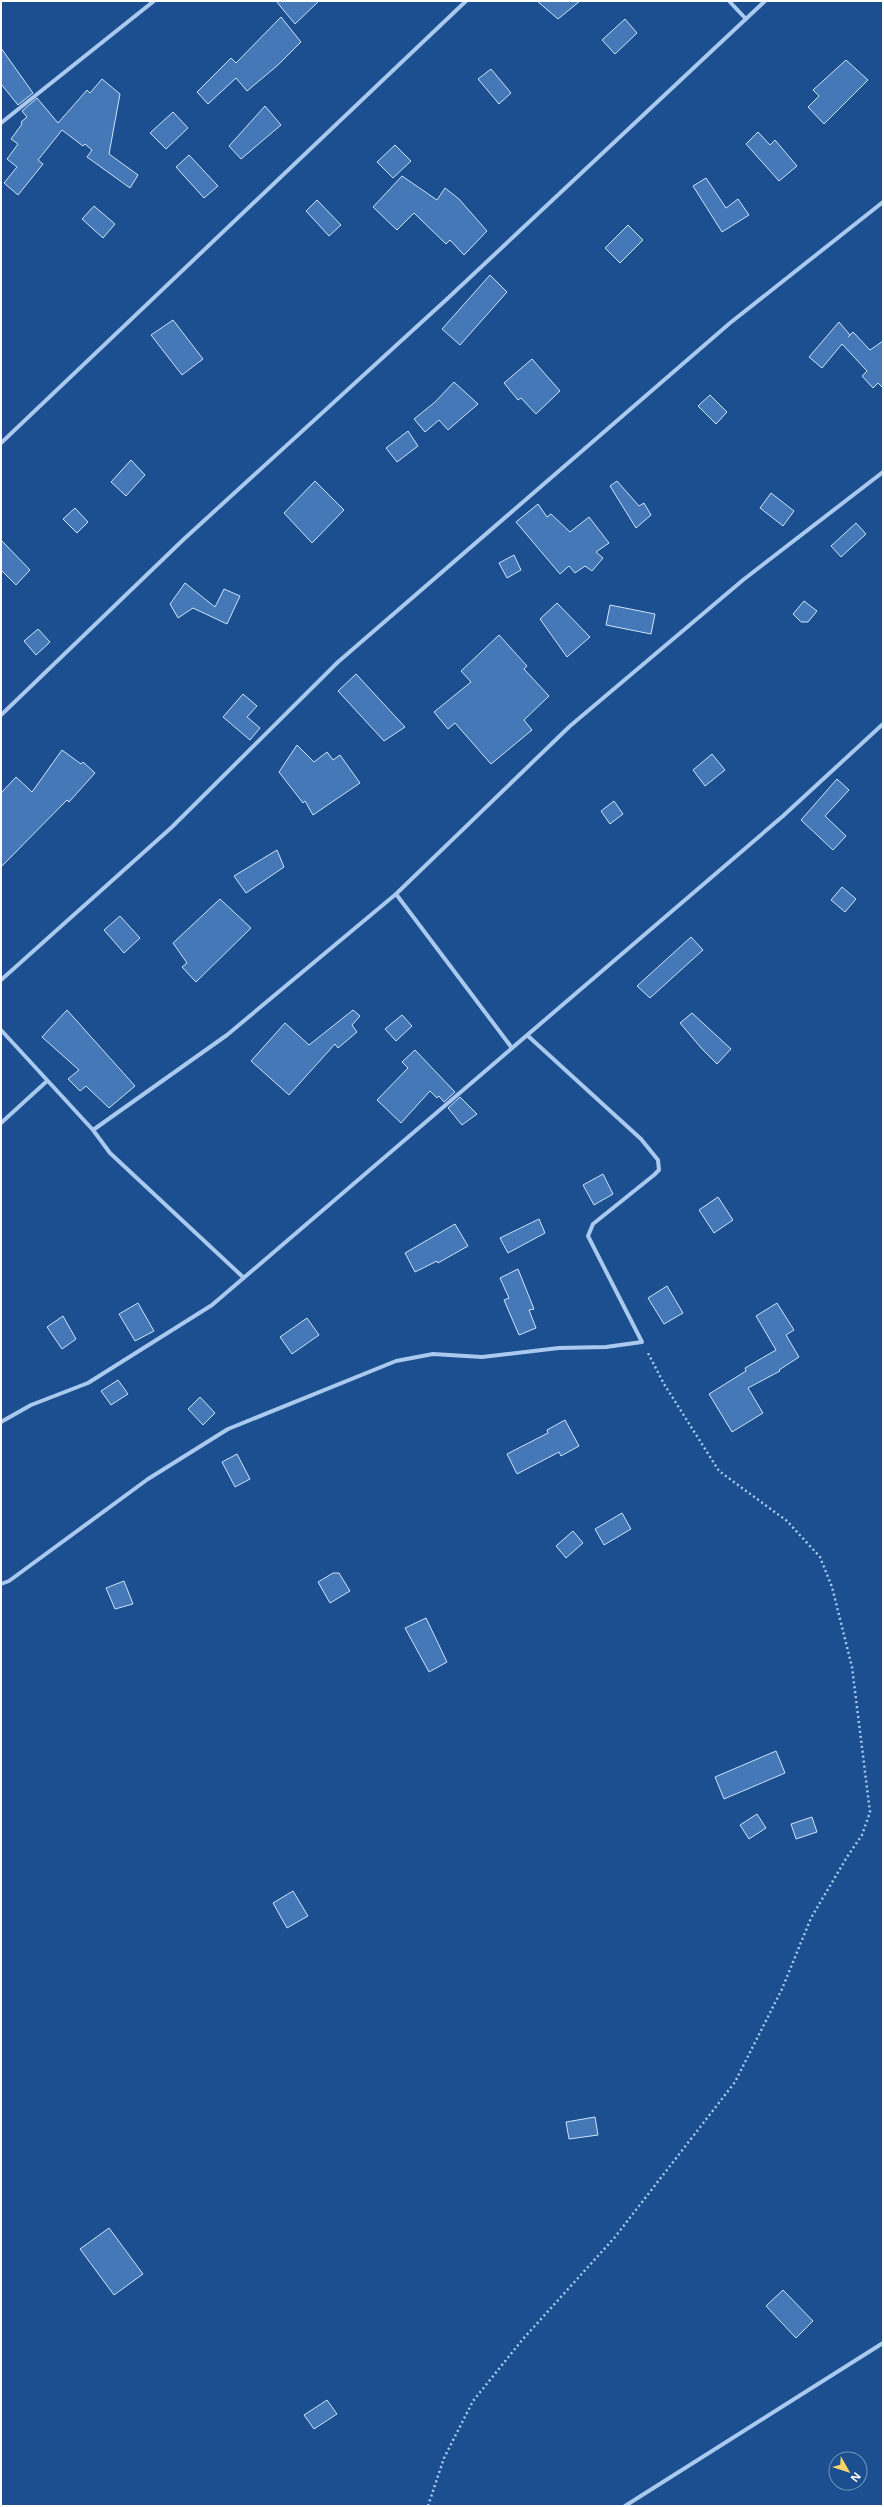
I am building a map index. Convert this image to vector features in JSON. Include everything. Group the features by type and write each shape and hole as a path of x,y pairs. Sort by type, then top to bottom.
{"street":[{"path":"1,123 154,1"},
{"path":"1,443 466,1"},
{"path":"729,1 746,19"},
{"path":"1,715 184,539 447,299 765,1"},
{"path":"1,980 172,827 338,662 730,323 883,202"},
{"path":"93,1130 228,1035 396,894 570,726 743,580 883,472"},
{"path":"1,1422 31,1405 88,1383 212,1305 783,816 883,724"},
{"path":"396,894 512,1048"},
{"path":"1,1030 93,1130 110,1153 244,1278"},
{"path":"1,1584 9,1581 148,1479 228,1429 396,1360 433,1354 482,1358 559,1348 606,1348 642,1342 588,1236 592,1224 654,1176 659,1170 658,1160 641,1139 527,1035"},
{"path":"1,1123 47,1081"},
{"path":"625,2506 883,2343"}],"path":[{"path":"428,2506 444,2458 473,2401 523,2339 615,2237 736,2082 782,1989 811,1918 847,1857 862,1835 870,1812 852,1667 832,1587 820,1557 786,1521 719,1471 664,1384 642,1342"}],"building":[{"path":"276,1 319,1 295,24"},
{"path":"537,1 580,1 558,19"},
{"path":"281,17 301,42 278,65 247,91 236,78 208,104 197,92 231,58 236,63"},
{"path":"625,19 637,33 615,54 602,40"},
{"path":"1,48 33,93 18,105 1,84"},
{"path":"846,60 868,80 824,124 808,107 819,96 813,90"},
{"path":"491,69 511,93 499,104 478,79"},
{"path":"102,79 120,94 109,154 138,175 130,188 87,157 92,150 85,144 83,146 62,130 38,160 43,164 18,195 4,183 17,167 7,159 18,144 11,139 22,124 21,122 27,117 22,111 37,98 58,123 87,90 90,93"},
{"path":"265,106 281,125 241,159 229,146"},
{"path":"173,112 188,128 166,149 150,133"},
{"path":"758,132 770,145 775,140 797,166 779,181 746,144"},
{"path":"395,145 411,161 393,178 377,162"},
{"path":"189,155 218,186 204,198 176,167"},
{"path":"402,176 437,200 445,188 459,199 487,231 464,255 450,240 446,244 414,213 397,230 373,207"},
{"path":"706,178 726,208 738,199 749,215 722,232 693,186"},
{"path":"317,200 341,225 329,236 306,211"},
{"path":"94,206 115,224 103,238 82,219"},
{"path":"628,225 643,240 620,263 605,248"},
{"path":"490,275 507,292 460,345 442,329"},
{"path":"173,320 203,359 182,375 151,335"},
{"path":"839,322 850,335 853,332 870,350 883,341 883,388 878,383 873,388 862,376 867,371 842,344 822,368 809,357"},
{"path":"532,359 560,391 536,414 521,398 518,400 504,383"},
{"path":"454,382 478,404 448,430 439,420 425,432 414,419 435,402"},
{"path":"710,395 727,412 716,424 698,406"},
{"path":"408,431 418,446 397,462 386,448"},
{"path":"131,460 145,475 126,496 111,482"},
{"path":"315,481 344,510 312,543 284,513"},
{"path":"617,481 639,506 644,503 651,515 636,528 610,486"},
{"path":"771,493 794,511 783,526 760,508"},
{"path":"538,504 547,517 551,514 570,532 589,517 609,543 596,552 603,558 592,571 585,566 575,573 569,566 560,574 516,522"},
{"path":"75,508 88,522 77,533 63,519"},
{"path":"856,523 866,534 841,557 831,546"},
{"path":"1,540 30,570 16,585 1,570"},
{"path":"514,555 521,570 507,578 499,563"},
{"path":"185,583 215,607 224,589 240,596 227,624 193,608 178,618 170,604"},
{"path":"804,601 817,611 808,622 801,622 793,614"},
{"path":"557,603 590,637 567,657 540,619"},
{"path":"610,605 655,614 651,634 606,625"},
{"path":"38,629 50,642 36,655 24,641"},
{"path":"499,635 527,666 524,669 549,696 524,720 532,730 491,764 455,723 448,729 434,712 471,682 461,671"},
{"path":"356,674 405,727 384,741 338,691"},
{"path":"243,694 257,706 247,717 260,728 250,740 223,717"},
{"path":"297,745 314,762 327,752 333,760 340,755 360,783 313,815 305,801 303,803 279,772"},
{"path":"62,750 81,764 83,762 95,773 69,802 67,800 1,867 1,793 16,777 32,792"},
{"path":"712,754 725,770 705,786 693,770"},
{"path":"837,779 849,790 825,816 846,836 833,850 801,820"},
{"path":"614,801 623,814 610,824 601,811"},
{"path":"277,850 284,867 246,893 234,876"},
{"path":"842,887 856,899 845,912 831,900"},
{"path":"220,899 251,928 196,982 182,967 187,963 173,943"},
{"path":"120,916 140,938 124,953 104,930"},
{"path":"691,937 703,950 650,998 637,986"},
{"path":"67,1010 135,1086 109,1108 86,1086 80,1091 68,1079 79,1070 42,1037"},
{"path":"353,1010 360,1016 352,1025 357,1032 338,1048 335,1044 289,1095 251,1061 285,1023 309,1045"},
{"path":"692,1013 731,1049 717,1064 680,1023"},
{"path":"402,1015 412,1026 396,1041 385,1029"},
{"path":"415,1050 455,1092 444,1102 439,1096 437,1098 430,1091 401,1123 377,1100 408,1068 402,1062"},
{"path":"460,1097 477,1114 462,1125 448,1108"},
{"path":"603,1174 613,1194 594,1205 583,1185"},
{"path":"718,1197 733,1220 714,1233 699,1210"},
{"path":"539,1219 545,1233 508,1253 500,1238"},
{"path":"455,1224 468,1246 438,1263 437,1261 415,1272 405,1253"},
{"path":"518,1269 534,1309 529,1310 536,1328 519,1335 504,1300 509,1298 500,1278"},
{"path":"667,1286 683,1313 664,1324 648,1298"},
{"path":"138,1303 154,1331 135,1341 119,1314"},
{"path":"777,1303 794,1330 786,1335 799,1357 779,1370 780,1371 748,1388 763,1413 732,1432 709,1394 746,1371 745,1368 776,1350 756,1316"},
{"path":"63,1316 76,1339 62,1349 47,1327"},
{"path":"307,1318 319,1335 292,1354 280,1337"},
{"path":"118,1380 128,1394 111,1405 101,1391"},
{"path":"200,1397 215,1413 203,1425 188,1409"},
{"path":"565,1420 579,1446 561,1456 559,1452 517,1474 507,1454 548,1433 547,1430"},
{"path":"237,1454 250,1479 235,1487 222,1462"},
{"path":"622,1513 631,1529 604,1545 595,1529"},
{"path":"573,1531 583,1543 566,1558 556,1546"},
{"path":"333,1573 339,1573 350,1591 330,1603 318,1582"},
{"path":"124,1581 133,1604 115,1609 106,1588"},
{"path":"426,1618 447,1662 429,1672 405,1628"},
{"path":"776,1751 785,1773 724,1799 715,1777"},
{"path":"757,1814 766,1828 749,1839 740,1825"},
{"path":"812,1817 817,1832 796,1839 791,1824"},
{"path":"293,1891 308,1916 287,1928 273,1903"},
{"path":"595,2117 598,2135 569,2139 566,2122"},
{"path":"109,2228 143,2274 114,2295 80,2249"},
{"path":"783,2290 813,2321 796,2338 766,2306"},
{"path":"327,2400 337,2414 314,2429 304,2415"}]}
